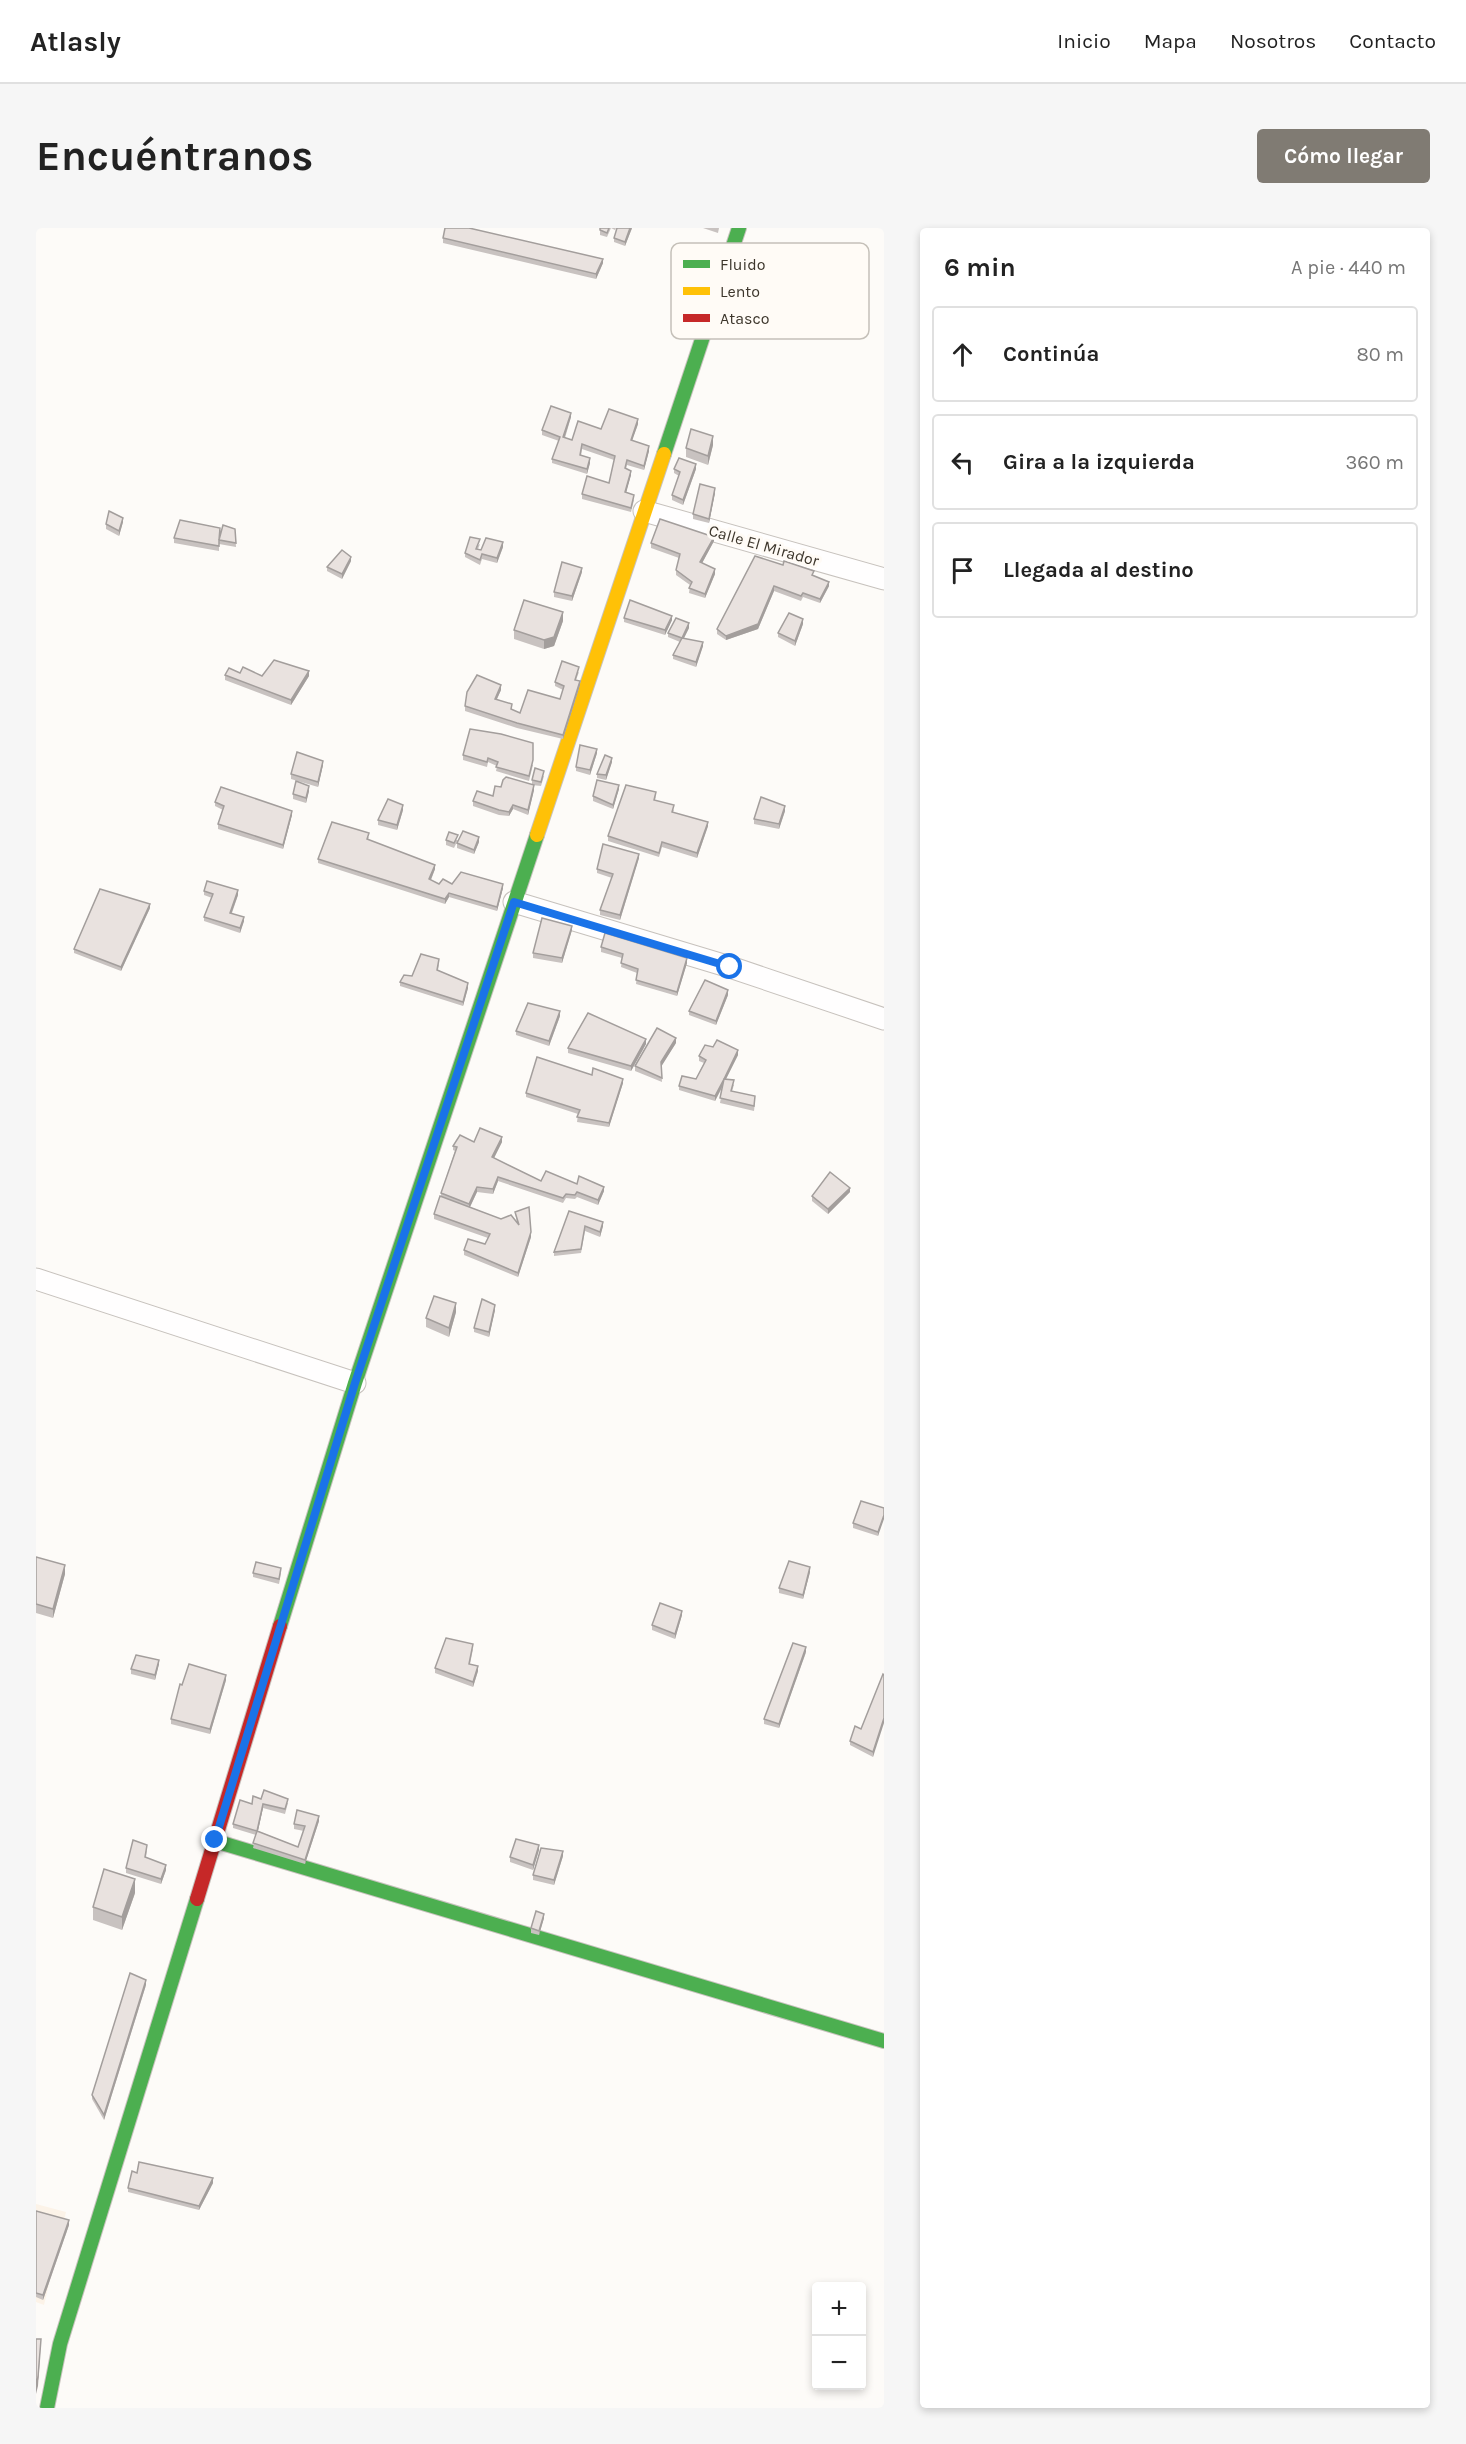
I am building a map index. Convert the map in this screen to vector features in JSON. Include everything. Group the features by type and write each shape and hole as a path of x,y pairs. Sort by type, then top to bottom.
{"street":[{"path":"734,243 739,228"},
{"path":"47,2408 60,2344 355,1383 702,339"},
{"name":"Calle El Mirador","path":"644,511 884,579"},
{"path":"514,902 730,967 884,1019"},
{"path":"36,1279 355,1383"},
{"path":"215,1840 884,2041"}],"shaded area":[{"path":"36,2204 66,2212 44,2305 36,2302"}],"building":[{"path":"445,228 469,228 603,259 596,274 443,238"},
{"path":"600,228 609,228 607,233"},
{"path":"617,228 630,228 625,242 614,238"},
{"path":"551,406 571,413 563,437 572,440 578,421 601,429 609,409 638,419 631,440 649,446 644,466 627,460 625,468 631,471 625,492 634,495 631,508 582,494 587,476 609,483 615,456 582,444 580,455 590,458 587,469 552,459 560,437 542,430"},
{"path":"691,429 713,436 708,456 686,448"},
{"path":"679,458 696,464 683,500 672,495 680,472 674,469"},
{"path":"700,484 715,488 709,519 693,514"},
{"path":"109,511 123,518 119,531 106,524"},
{"path":"660,519 714,537 700,562 715,569 705,594 689,588 692,582 676,570 680,554 651,543"},
{"path":"180,520 220,528 219,546 174,538"},
{"path":"223,525 235,529 236,543 219,540"},
{"path":"470,537 480,539 476,549 481,550 486,538 503,542 497,558 482,554 480,560 465,553"},
{"path":"342,550 351,557 342,574 327,567"},
{"path":"755,556 783,565 784,561 814,571 812,575 829,582 820,599 803,593 801,596 774,586 758,624 726,636 717,629"},
{"path":"562,562 582,568 572,596 554,592"},
{"path":"524,600 563,612 554,637 544,640 514,630"},
{"path":"630,600 672,616 665,630 624,618"},
{"path":"789,613 803,619 795,641 778,633"},
{"path":"676,618 689,623 682,638 668,633"},
{"path":"682,638 703,642 696,662 673,655"},
{"path":"274,660 309,671 291,700 225,675 229,668 240,673 243,667 262,676"},
{"path":"562,661 579,667 575,680 580,681 563,735 465,706 467,692 477,675 501,685 495,699 512,704 511,709 520,713 528,690 560,699 564,686 555,682"},
{"path":"470,729 501,734 533,743 533,760 529,776 496,767 498,762 488,758 487,762 463,755"},
{"path":"580,745 597,749 590,770 576,767"},
{"path":"297,752 323,761 318,782 291,774"},
{"path":"605,755 612,758 606,775 597,774"},
{"path":"535,768 544,771 541,782 532,780"},
{"path":"506,777 534,785 528,810 513,805 509,812 473,801 477,791 493,796 495,786 501,787"},
{"path":"597,780 619,785 613,805 593,796"},
{"path":"296,781 309,786 306,798 293,794"},
{"path":"626,785 656,792 654,800 674,805 672,812 708,822 697,853 662,842 659,853 608,836"},
{"path":"221,787 292,811 283,845 218,824 224,806 215,802"},
{"path":"761,797 785,806 779,824 754,819"},
{"path":"388,799 403,805 397,825 378,820"},
{"path":"332,822 369,833 367,839 435,865 429,879 439,884 443,879 452,884 461,872 503,884 497,907 449,893 445,899 318,859"},
{"path":"463,831 479,837 474,850 457,843"},
{"path":"449,832 458,835 454,843 446,840"},
{"path":"603,844 639,854 620,915 600,910 613,874 597,869"},
{"path":"207,881 238,890 230,913 244,917 240,928 204,917 213,894 204,891"},
{"path":"100,889 150,904 121,967 74,949"},
{"path":"542,918 572,926 562,958 533,953"},
{"path":"605,933 687,958 677,992 636,980 638,969 621,963 623,954 601,947"},
{"path":"421,954 439,959 437,970 468,983 463,1002 400,982 404,975 412,976"},
{"path":"705,980 728,990 716,1021 689,1011"},
{"path":"528,1003 560,1011 549,1041 516,1031"},
{"path":"588,1013 646,1039 631,1066 568,1048"},
{"path":"657,1028 676,1038 661,1062 662,1078 635,1066"},
{"path":"717,1040 738,1050 715,1096 679,1086 682,1076 696,1079 706,1060 699,1056 705,1045 713,1047"},
{"path":"537,1057 592,1075 593,1068 623,1079 609,1123 577,1117 580,1110 526,1093"},
{"path":"724,1079 734,1080 731,1091 755,1096 754,1106 720,1098"},
{"path":"480,1128 502,1137 492,1157 541,1181 546,1171 577,1184 579,1176 604,1187 598,1200 577,1192 575,1195 566,1194 563,1198 498,1177 493,1189 477,1187 469,1204 441,1193 457,1147 453,1146 460,1135 474,1142"},
{"path":"830,1172 850,1188 828,1209 812,1196"},
{"path":"440,1196 501,1219 511,1215 519,1225 515,1212 529,1207 531,1232 518,1273 464,1250 468,1239 485,1244 490,1234 434,1214"},
{"path":"569,1211 603,1222 600,1232 585,1226 581,1249 554,1252"},
{"path":"434,1296 456,1303 449,1328 426,1318"},
{"path":"482,1299 495,1305 489,1332 474,1328"},
{"path":"861,1501 884,1508 878,1532 853,1523"},
{"path":"36,1557 65,1565 53,1609 36,1604"},
{"path":"789,1561 810,1567 803,1595 779,1588"},
{"path":"256,1562 281,1568 279,1579 253,1573"},
{"path":"660,1603 682,1611 675,1634 652,1625"},
{"path":"446,1638 473,1644 469,1664 478,1666 473,1682 435,1668"},
{"path":"793,1643 806,1647 779,1724 764,1719"},
{"path":"136,1655 159,1660 155,1675 131,1669"},
{"path":"189,1664 226,1675 210,1729 171,1719 180,1684 182,1685"},
{"path":"883,1674 884,1718 873,1752 850,1741 855,1726 861,1729"},
{"path":"264,1790 288,1799 285,1809 263,1804 257,1831 233,1824 240,1800 252,1804 253,1796 261,1799"},
{"path":"297,1810 319,1816 305,1860 253,1843 257,1831 298,1847 305,1826 294,1824"},
{"path":"516,1839 539,1845 533,1865 510,1857"},
{"path":"133,1840 147,1845 145,1857 166,1865 161,1879 126,1868"},
{"path":"541,1848 563,1851 554,1880 533,1875"},
{"path":"104,1869 135,1879 122,1917 93,1907"},
{"path":"536,1911 544,1914 539,1931 531,1928"},
{"path":"130,1973 146,1980 104,2115 92,2095"},
{"path":"139,2162 213,2178 199,2206 128,2188 132,2171 137,2173"},
{"path":"36,2211 69,2220 43,2295 36,2293"},
{"path":"36,2339 41,2339 36,2386"}],"traffic: fast":[{"path":"734,243 739,228"},
{"path":"664,454 702,339"},
{"path":"280,1626 355,1383 537,835"},
{"path":"215,1841 884,2041"},
{"path":"47,2408 60,2344 197,1899"}],"traffic: slow":[{"path":"537,835 664,454"}],"traffic: jam":[{"path":"197,1899 280,1626"}],"route":[{"path":"215,1840 355,1383 514,902 730,967"}]}
